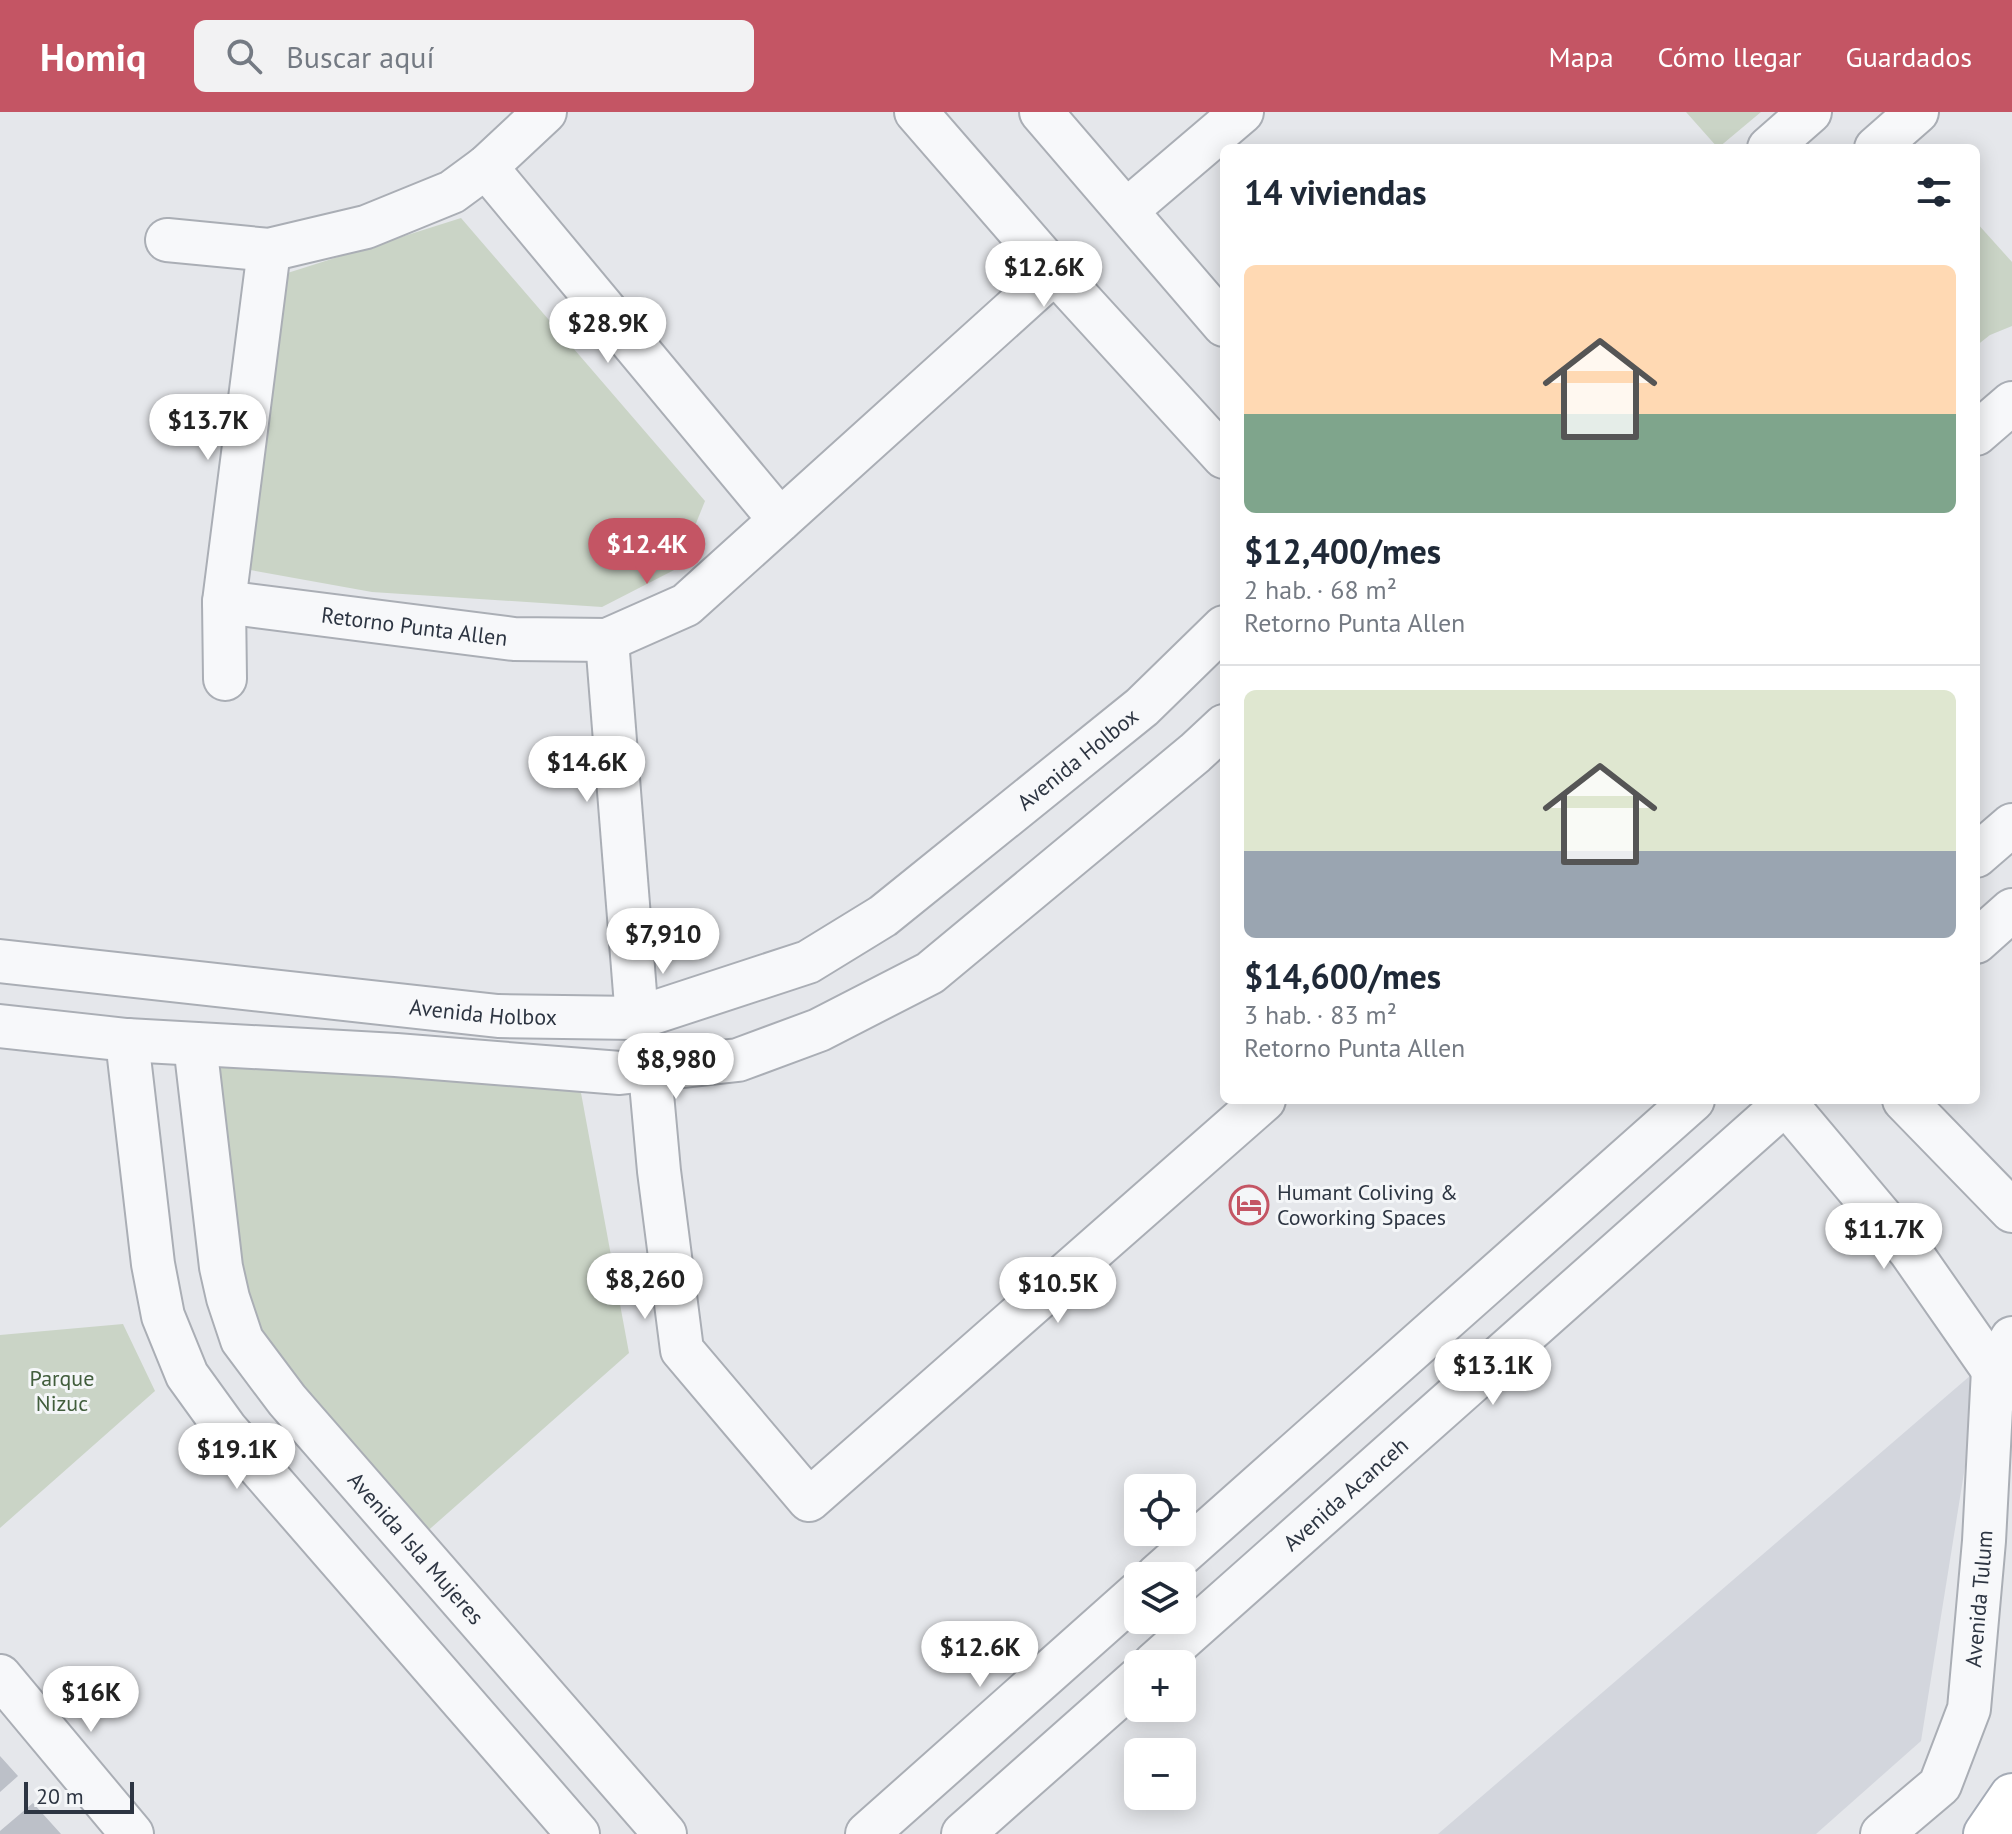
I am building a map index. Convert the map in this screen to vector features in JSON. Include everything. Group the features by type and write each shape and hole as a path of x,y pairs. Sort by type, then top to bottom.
{"main road":[{"path":"1986,1834 2012,1796"}],"street":[{"path":"167,240 269,250 366,227 452,192 486,167 545,112"},
{"path":"916,112 1055,272 1220,453"},
{"path":"1041,112 1220,320"},
{"path":"1127,210 1242,112"},
{"path":"1774,144 1810,112"},
{"path":"1881,144 1917,112"},
{"path":"486,167 780,520"},
{"path":"225,679 224,602 269,250"},
{"name":"Retorno Punta Allen","path":"224,602 514,639 607,640 686,605 1055,272"},
{"path":"1980,431 2012,403"},
{"name":"Avenida Holbox","path":"0,961 498,1016 637,1018 808,962 883,916 1142,707 1220,631"},
{"path":"607,640 637,1018"},
{"path":"0,1026 127,1040 396,1055 620,1073 738,1060 819,1030 930,973 1220,730"},
{"path":"1980,853 2012,825"},
{"path":"1980,938 2012,910"},
{"path":"127,1040 153,1264 163,1316 187,1375 226,1429 578,1834"},
{"name":"Avenida Isla Mujeres","path":"195,1044 221,1267 242,1340 298,1412 665,1834"},
{"path":"650,1072 682,1350 809,1500 1259,1104"},
{"path":"1173,1562 1688,1104"},
{"name":"Avenida Acanceh","path":"1170,1650 1783,1104"},
{"path":"1788,1104 1910,1251 2002,1354 2012,1428"},
{"path":"1908,1104 2012,1211"},
{"name":"Avenida Tulum","path":"1882,1834 1940,1785 1969,1709 2002,1354"},
{"path":"867,1834 1124,1605"},
{"path":"0,1676 132,1834"},
{"path":"963,1834 1124,1691"}],"shaded area":[{"path":"1978,1369 1921,1741 1816,1834 1438,1834"}],"green space":[{"path":"1686,112 1761,112 1723,144 1714,144"},
{"path":"461,218 705,501 678,568 602,607 372,592 245,569 278,276"},
{"path":"1980,226 2012,262 2012,326 1980,343"},
{"path":"212,1059 579,1082 629,1353 423,1535 251,1331"},
{"name":"Parque Nizuc","path":"123,1324 155,1391 0,1528 0,1335"}],"building":[{"path":"0,1756 18,1776 0,1792"},
{"path":"33,1803 61,1834 0,1834 0,1831"}],"place":[{"name":"Humant Coliving & Coworking Spaces","path":"1249,1205"}]}
